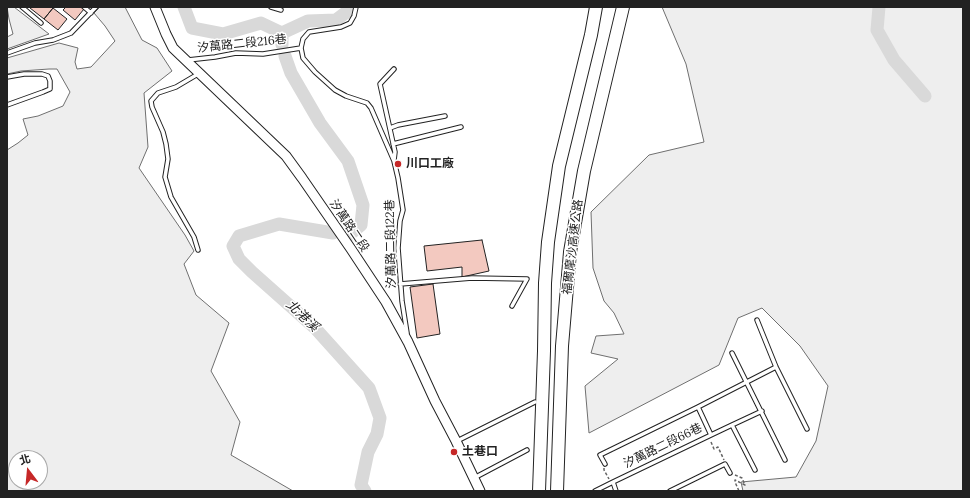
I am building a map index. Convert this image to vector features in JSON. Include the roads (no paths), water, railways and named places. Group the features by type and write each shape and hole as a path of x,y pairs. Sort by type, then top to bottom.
{"highway":[{"name":"福爾摩沙高速公路","path":"539,491 545,283 548,242 559,166 591,35 596,7"},
{"name":"福爾摩沙高速公路","path":"557,491 562,346 570,252 584,170 623,7"}],"street":[{"name":"汐萬路二段","path":"155,7 173,48 286,156 351,249 386,302 408,342 435,401 480,491"}],"lane":[{"path":"22,7 41,22"},
{"path":"84,7 91,12"},
{"path":"7,54 35,43 53,40 71,33 96,7"},
{"path":"271,7 280,10"},
{"path":"301,48 303,38 309,32 341,27 350,23 354,16 356,7"},
{"name":"汐萬路二段216巷","path":"185,60 216,57 236,53 262,54 301,48"},
{"name":"汐萬路二段122巷","path":"301,48 303,58 315,72 336,90 346,96 367,103 371,108 394,161 403,210 400,221 398,248 400,284 408,342"},
{"path":"394,69 380,84 395,152 394,161"},
{"path":"7,77 24,74 42,74 48,76 50,81 50,89 7,105"},
{"path":"198,250 194,237 171,197 165,178 168,159 164,132 152,107 151,101 158,93 176,87 199,74"},
{"path":"390,128 398,125 445,116"},
{"path":"393,144 461,127"},
{"path":"400,284 472,278 527,279 512,306"},
{"path":"757,320 776,367 807,429"},
{"path":"732,353 785,460"},
{"name":"汐萬路二段66巷","path":"616,491 612,483 710,435 698,407 776,367"},
{"path":"456,441 535,402"},
{"path":"605,464 600,455 698,407"},
{"path":"710,435 762,411"},
{"path":"732,425 754,470"},
{"path":"474,478 527,450"},
{"path":"670,491 725,464 730,473"},
{"path":"595,491 612,483"}],"waterway":[{"name":"北港溪","path":"184,7 192,28 223,34 261,23 282,33 282,45"},
{"path":"282,33 308,21 336,20 348,11 349,7"},
{"path":"879,7 877,30 894,60 925,96"},
{"name":"北港溪","path":"285,56 291,73 320,123 348,161 363,205 361,225 349,235"},
{"name":"北港溪","path":"333,233 279,224 239,236 233,246 239,259 315,328 369,388 380,418 377,434 368,452 361,485 365,491"}],"place":[{"name":"川口工廠","path":"398,164"},
{"name":"土巷口","path":"454,452"}]}
